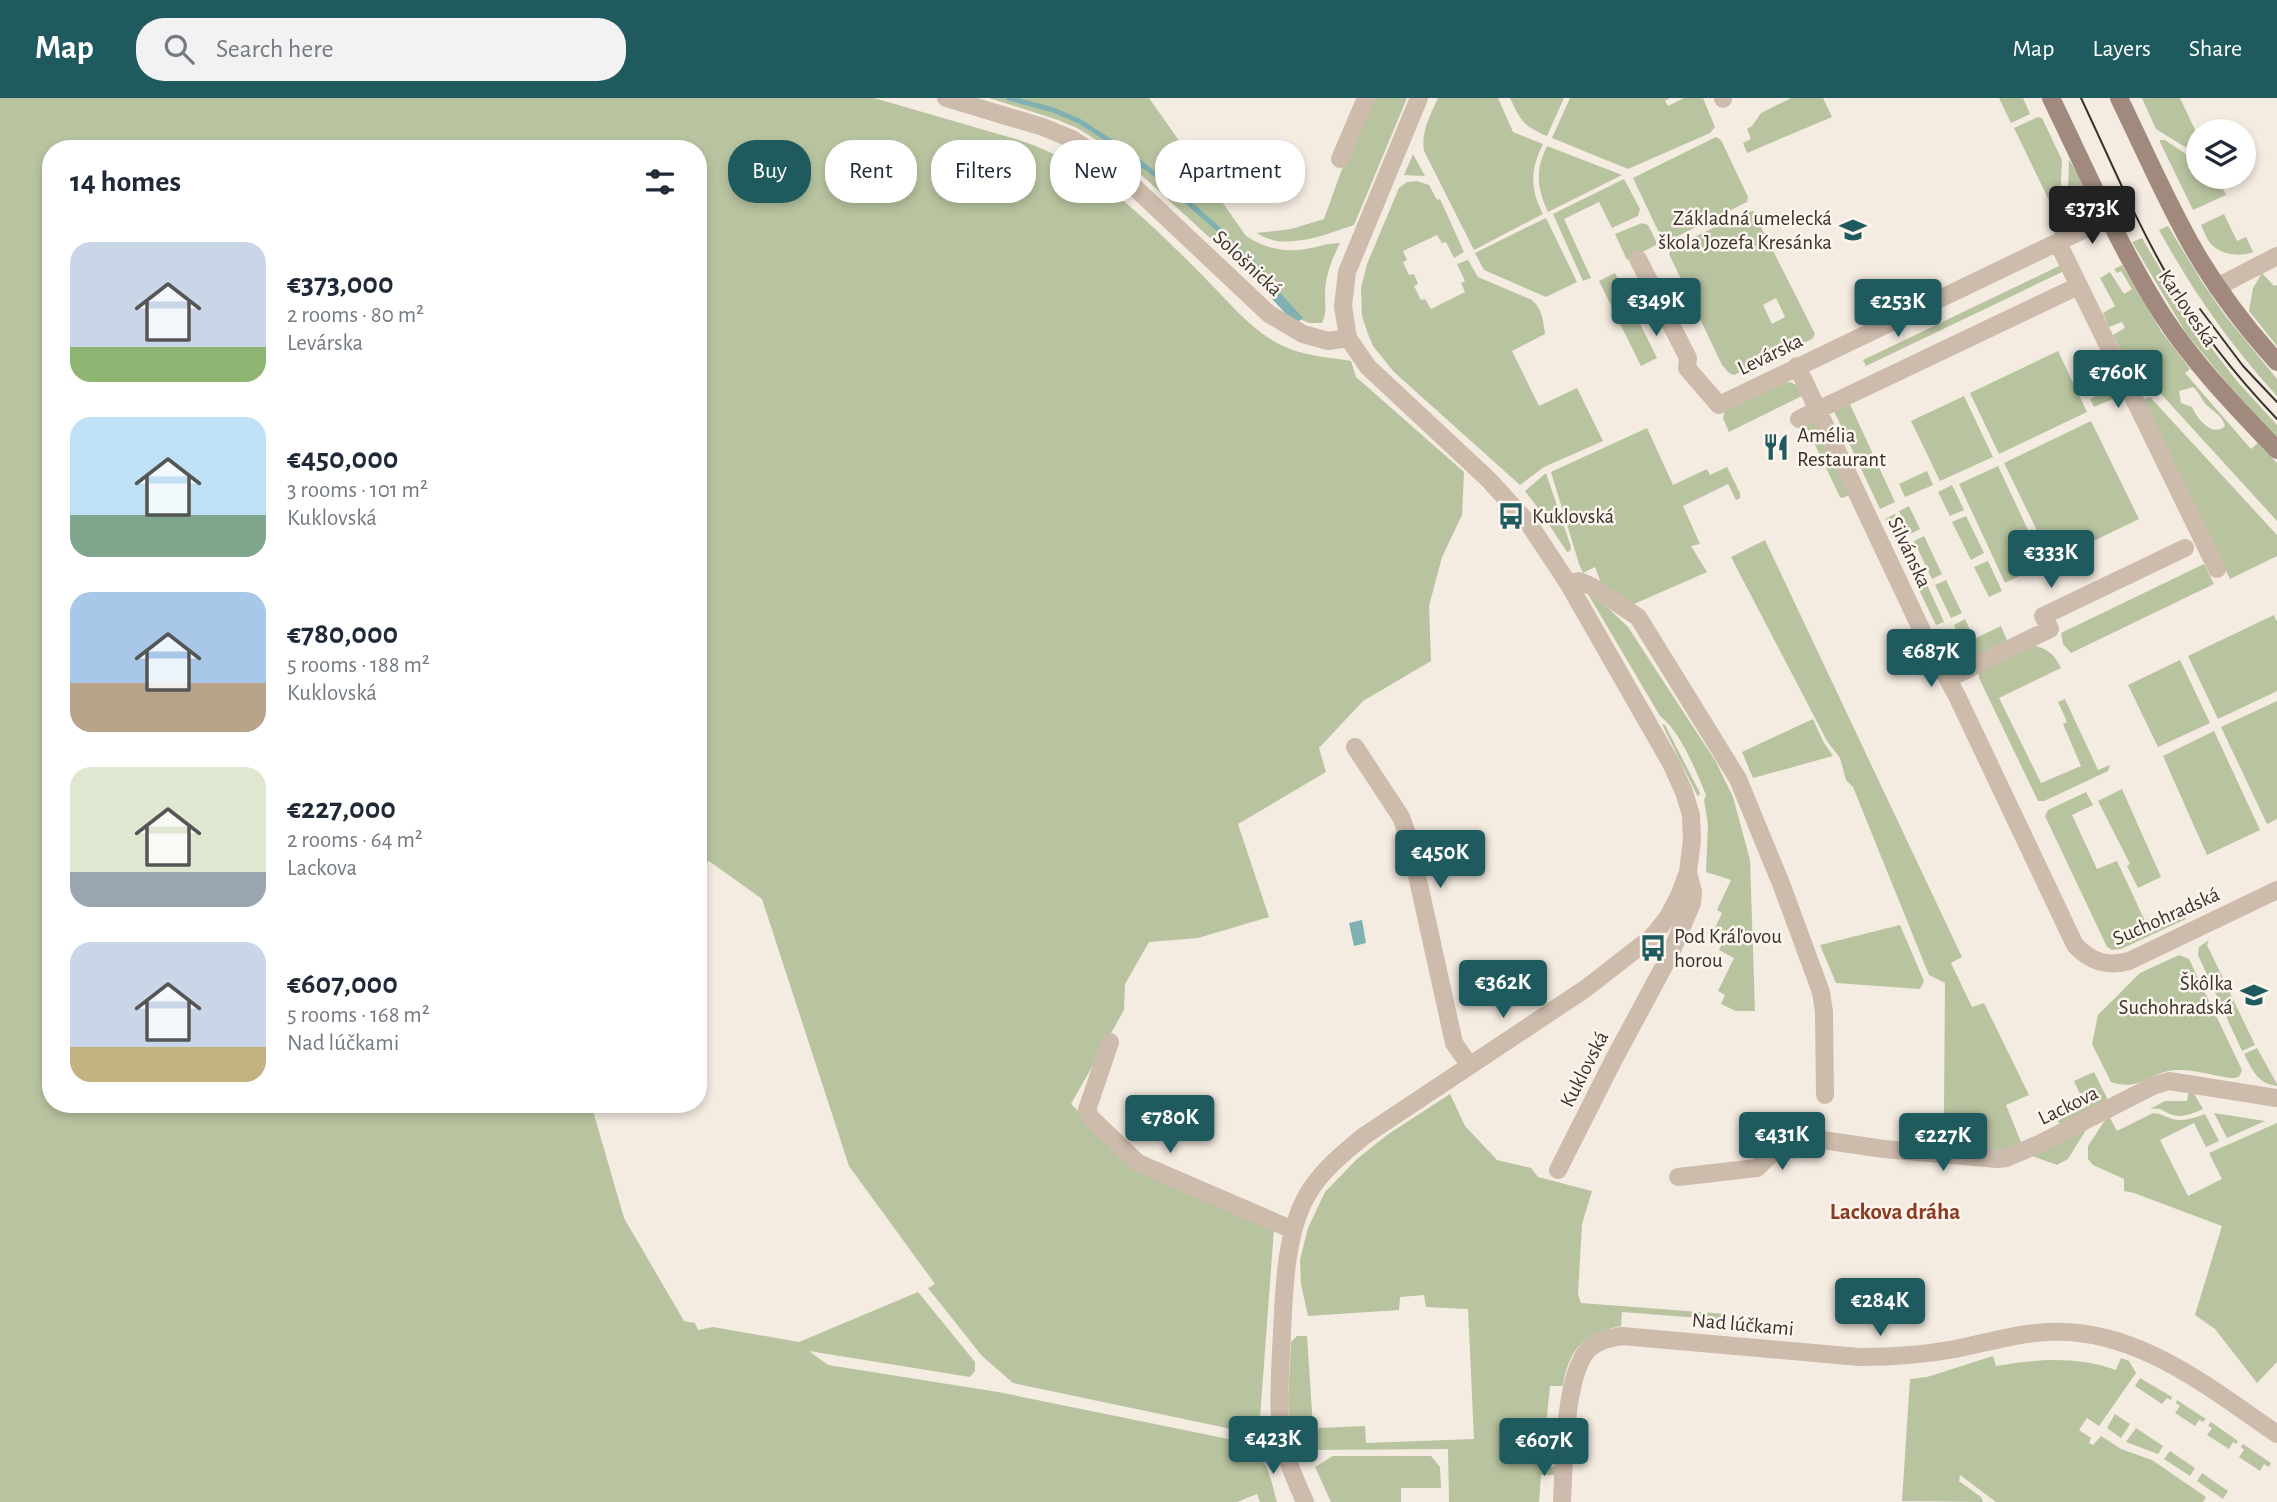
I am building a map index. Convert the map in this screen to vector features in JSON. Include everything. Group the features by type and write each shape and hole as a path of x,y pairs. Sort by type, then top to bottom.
{"main road":[{"name":"Karloveská","path":"2051,98 2133,267 2165,318 2204,370 2277,450"},
{"name":"Karloveská","path":"2119,98 2178,222 2217,287 2277,362"}],"street":[{"name":"Sološnická","path":"946,98 1043,127 1072,139 1102,159 1131,184 1269,314 1303,334 1328,341 1348,338"},
{"path":"1340,159 1366,98"},
{"name":"Kuklovská","path":"1305,1502 1283,1443 1280,1420 1284,1298 1293,1230 1304,1201 1335,1161 1364,1136 1586,989 1652,937 1673,907 1688,872 1692,840 1691,815 1684,792 1655,734 1567,583 1529,524 1489,479 1368,367 1348,338 1343,306 1346,272 1419,98"},
{"name":"Levárska","path":"1638,259 1688,358 1688,368 1719,405 2108,218"},
{"path":"2061,239 2061,249 2078,286 2217,569"},
{"path":"2217,287 2277,256"},
{"path":"1800,419 2078,286"},
{"name":"Silvánska","path":"1797,366 1923,635 1948,679 2075,945"},
{"path":"1948,679 2050,629 2043,616 2185,548"},
{"path":"1567,583 1579,581 1591,586 1638,617 1738,779 1782,886 1821,992 1824,1012 1825,1096"},
{"path":"1355,747 1401,817 1409,839 1454,1043 1469,1065"},
{"name":"Kuklovská","path":"1558,1170 1612,1061 1670,955 1692,903 1693,892 1688,872"},
{"name":"Suchohradská","path":"2075,945 2085,956 2115,965 2277,890"},
{"path":"1111,1042 1087,1110 1091,1118 1138,1163 1293,1230"},
{"name":"Lackova","path":"1678,1177 1757,1168 1787,1139 1794,1136 1884,1149 2006,1158 2153,1086 2169,1082 2277,1098"},
{"name":"Nad lúčkami","path":"1562,1502 1574,1378 1589,1348 1604,1339 1622,1336 1859,1357 1891,1357 1954,1349 2019,1335 2083,1333 2152,1354 2185,1372 2277,1434"}],"green space":[{"path":"0,98 874,98 1019,140 931,140 931,203 1036,203 1036,147 1048,152 1050,203 1126,203 1184,257 1239,314 1268,338 1296,351 1351,361 1356,377 1464,472 1462,515 1442,557 1429,606 1431,661 1363,701 1319,748 1326,772 1238,824 1269,917 1198,938 1149,942 1125,984 1124,1010 1071,1104 1135,1168 1274,1229 1258,1426 1252,1431 1241,1431 1013,1383 982,1356 928,1288 935,1284 849,1166 762,899 707,862 707,140 42,140 42,1113 594,1113 624,1218 684,1321 695,1323 698,1330 713,1327 799,1342 918,1292 975,1362 975,1371 970,1377 809,1351 828,1365 998,1392 1248,1443 1264,1462 1277,1502 1260,1502 1257,1494 1237,1502 0,1502"},
{"path":"989,98 1149,98 1179,140 1155,140 1155,187 1141,175 1141,140 1096,140 1058,120"},
{"path":"1375,98 1407,98 1354,225 1316,237 1287,242 1256,233 1291,229 1324,219 1342,169"},
{"path":"1438,98 1498,98 1513,132 1543,144 1533,179 1543,214 1474,250 1424,151 1425,130"},
{"path":"1510,98 1564,98 1547,136 1524,122"},
{"path":"1570,98 1670,98 1665,101 1668,106 1684,98 1703,98 1715,127 1710,133 1628,169 1552,138"},
{"path":"1791,98 1823,98 1832,117 1747,153 1743,143 1751,139 1747,129 1761,113"},
{"path":"1999,98 2023,98 2030,114 2011,123"},
{"path":"2142,98 2180,98 2190,119 2186,119 2186,148 2156,129"},
{"path":"2038,117 2042,118 2062,160 2059,221 2014,128"},
{"path":"1716,137 1721,140 1748,197 1747,202 1668,241 1661,237 1633,178"},
{"path":"2165,140 2186,154 2186,189 2223,189 2226,195 2193,210 2160,142"},
{"path":"1547,146 1622,175 1548,212 1539,179"},
{"path":"1413,154 1425,176 1404,175"},
{"path":"2069,159 2084,194 2081,208 2067,226"},
{"path":"1624,179 1640,209 1638,216 1612,228 1599,202 1564,219 1591,278 1583,281 1553,214"},
{"path":"1417,181 1429,185 1437,200 1440,199 1464,252 1454,258 1446,242 1442,243 1437,235 1403,251 1407,260 1403,262 1409,275 1414,274 1418,284 1414,286 1421,300 1425,299 1431,309 1465,292 1461,283 1465,281 1457,264 1468,260 1478,277 1532,300 1540,312 1545,334 1512,351 1539,406 1577,388 1603,441 1544,467 1520,485 1394,372 1373,346 1368,334 1362,316 1361,288 1367,264 1399,188 1407,182"},
{"path":"1172,203 1223,203 1246,236 1260,244 1283,250 1340,243 1325,287 1322,323 1309,323 1297,318"},
{"path":"1753,211 1815,334 1812,339 1734,375 1722,365 1669,254 1672,247 1686,240 1692,252 1701,248 1696,236","holes":["1776,298 1785,317 1772,324 1763,305"]},
{"path":"2224,214 2237,241 2246,237 2253,252 2232,254 2217,249 2207,239 2201,225"},
{"path":"1546,218 1577,282 1546,297 1484,270 1475,253"},
{"path":"1642,223 1648,225 1656,245 1627,260 1615,234"},
{"path":"2168,226 2224,314 2277,379 2277,396 2243,357 2198,295 2159,230"},
{"path":"2142,238 2190,320 2236,380 2277,425 2277,438 2186,333 2132,242"},
{"path":"2061,265 2064,271 1866,366 1863,360"},
{"path":"2122,265 2161,331 2190,369 2185,373 2251,449 2258,443 2277,463 2277,521 2120,349 2113,335 2125,328 2122,322 2109,327 2103,313 2115,306 2100,278 2110,272 2124,294 2132,289 2121,271 2117,273 2114,269","holes":["2193,387 2222,419 2225,426 2215,430 2206,426 2192,407 2181,403 2179,391"]},
{"path":"1615,273 1657,358 1641,366 1599,281"},
{"path":"2262,273 2274,286 2277,285 2277,346 2249,311 2253,288"},
{"path":"2058,351 2087,412 1999,454 1970,393"},
{"path":"1790,382 1798,386 1804,395 1729,432 1723,418 1725,411"},
{"path":"2118,386 2120,391 2115,398 2094,407 2090,399"},
{"path":"1964,396 1993,457 1940,481 1911,421"},
{"path":"2150,397 2277,535 2277,556 2230,579 2143,400"},
{"path":"1848,400 1895,502 1880,509 1832,407"},
{"path":"1815,416 1853,494 1840,497 1804,422"},
{"path":"2091,421 2139,519 2052,561 2004,463"},
{"path":"1647,428 1673,485 1707,469 1710,475 1727,467 1740,498 1736,500 1728,484 1683,506 1700,544 1691,546 1707,572 1634,604 1601,583 1595,567 1583,573 1551,472"},
{"path":"1998,466 2044,564 2005,583 1959,484"},
{"path":"1927,471 1933,485 1905,497 1899,484"},
{"path":"1546,473 1571,547 1567,552 1525,491"},
{"path":"1952,485 1964,510 1950,516 1938,492"},
{"path":"1909,506 1920,529 1910,534 1899,511"},
{"path":"1895,514 1944,622 1936,625 1885,519"},
{"path":"1966,516 1984,553 1971,560 1952,522"},
{"path":"1924,536 1942,574 1932,579 1914,541"},
{"path":"1765,540 1962,957 1951,963 1972,1007 1984,1003 2029,1095 2006,1105 2021,1142 2004,1152 1947,1148 1944,1110 1945,983 1929,975 1853,787 1846,780 1840,758 1827,741 1731,557"},
{"path":"1988,561 2002,591 1989,597 1974,567"},
{"path":"2204,564 2214,584 2071,653 2063,644 2061,633"},
{"path":"1946,580 1962,613 1951,618 1935,585"},
{"path":"1588,594 1628,627 1716,762 1733,797 1750,860 1755,1011 1736,1011 1721,1004 1725,995 1718,991 1734,958 1719,950 1727,934 1715,928 1722,913 1717,910 1731,880 1706,872 1706,795 1681,742 1660,716"},
{"path":"2274,615 2277,622 2277,691 2218,719 2188,656"},
{"path":"1965,619 1974,639 2001,626 2008,643 1970,660 1954,625"},
{"path":"2029,645 2049,652 2061,668 1999,698 2041,783 2081,766 2063,724 2067,722 2058,702 2065,699 2098,770 2110,765 2108,771 2044,801 2038,801 1979,678 1979,672"},
{"path":"2180,660 2210,723 2158,747 2128,685"},
{"path":"2277,701 2277,819 2267,824 2221,727"},
{"path":"1813,719 1833,756 1753,778 1742,752"},
{"path":"1662,724 1665,725 1700,793 1699,796 1697,795"},
{"path":"2214,731 2260,830 2207,855 2163,756"},
{"path":"2122,789 2161,877 2138,888 2127,866 2130,864 2098,801"},
{"path":"2086,792 2093,805 2072,815 2097,869 2117,861 2145,921 2180,905 2186,919 2121,949 2112,950 2107,947 2045,816 2048,810"},
{"path":"1900,925 1924,981 1920,989 1836,983 1820,945"},
{"path":"2209,940 2207,945 2255,1045 2242,1051 2198,955 2199,947"},
{"path":"2179,955 2189,959 2242,1070 2240,1074 2232,1078 2176,1070 2130,1085 2111,1082 2092,1044 2098,1015 2140,973"},
{"path":"2257,1048 2277,1086 2260,1079 2247,1060 2244,1054"},
{"path":"2094,1072 2110,1104 2062,1125 2057,1121 2086,1107 2074,1081"},
{"path":"2189,1090 2192,1090 2203,1109 2177,1116 2159,1109 2150,1109 2165,1101 2187,1101"},
{"path":"1450,1094 1465,1126 1497,1160 1531,1168 1538,1177 1592,1191 1582,1224 1578,1294 1581,1303 1726,1314 1725,1320 1622,1312 1621,1326 1597,1333 1580,1345 1569,1362 1563,1386 1550,1386 1542,1467 1556,1467 1554,1475 1541,1475 1539,1502 1449,1502 1448,1449 1307,1450 1307,1444 1319,1428 1365,1426 1366,1443 1474,1439 1468,1309 1426,1307 1424,1295 1400,1297 1399,1310 1308,1316 1301,1284 1300,1260 1308,1228 1325,1192 1357,1159 1387,1135"},
{"path":"2153,1113 2178,1120 2205,1114 2219,1141 2206,1147 2194,1123 2160,1140 2188,1196 2222,1179 2209,1153 2277,1123 2277,1362 2257,1383 2215,1329 2195,1315 2222,1226 2124,1191 2124,1179 2093,1165 2088,1159 2088,1146 2107,1117 2109,1116 2117,1131"},
{"path":"2214,1113 2265,1121 2227,1138"},
{"path":"2089,1125 2068,1159 2057,1165 2029,1155"},
{"path":"1297,1336 1307,1336 1313,1427 1290,1427 1288,1400 1291,1342"},
{"path":"1993,1356 1996,1366 2056,1360 2086,1362 2116,1370 2121,1358 2129,1361 2136,1373 2099,1426 2087,1418 2079,1430 2091,1438 2089,1443 2093,1445 2101,1436 2121,1449 2152,1460 2206,1497 2203,1502 1996,1502 1960,1475 1959,1481 1981,1497 1983,1502 1902,1501 1910,1379 1927,1377"},
{"path":"2140,1378 2172,1397 2171,1400 2167,1398 2162,1404 2135,1386"},
{"path":"2177,1400 2206,1419 2203,1422 2199,1420 2195,1426 2175,1413 2180,1406 2176,1403"},
{"path":"2115,1414 2130,1424 2121,1438 2107,1428"},
{"path":"2211,1422 2238,1441 2236,1444 2233,1442 2229,1449 2207,1435 2212,1428 2208,1426"},
{"path":"2136,1428 2163,1446 2158,1454 2126,1442"},
{"path":"2243,1444 2271,1463 2269,1467 2264,1464 2260,1471 2239,1457 2244,1450 2241,1447"},
{"path":"2170,1451 2195,1468 2190,1476 2164,1459"},
{"path":"1333,1456 1431,1456 1440,1467 1441,1488 1401,1488 1401,1502 1331,1502 1315,1467"},
{"path":"2202,1473 2228,1491 2223,1499 2197,1481"}],"water":[{"path":"1274,286 1303,318 1295,324 1266,292"},
{"path":"1362,920 1366,943 1354,946 1349,923"}],"waterway":[{"path":"1009,98 1053,110 1079,121 1121,148 1166,183 1249,258 1266,278 1269,289"}],"tram line":[{"path":"2081,98 2170,280 2219,352 2277,419"},
{"path":"2200,309 2243,366 2277,402"}],"place":[{"name":"Základná umelecká škola Jozefa Kresánka","path":"1853,230"},
{"name":"Amélia Restaurant","path":"1776,447"},
{"name":"Kuklovská","path":"1511,516"},
{"name":"Pod Kráľovou horou","path":"1653,948"},
{"name":"Škôlka Suchohradská","path":"2254,995"}],"district":[{"name":"Lackova dráha","path":"1895,1211"}]}
